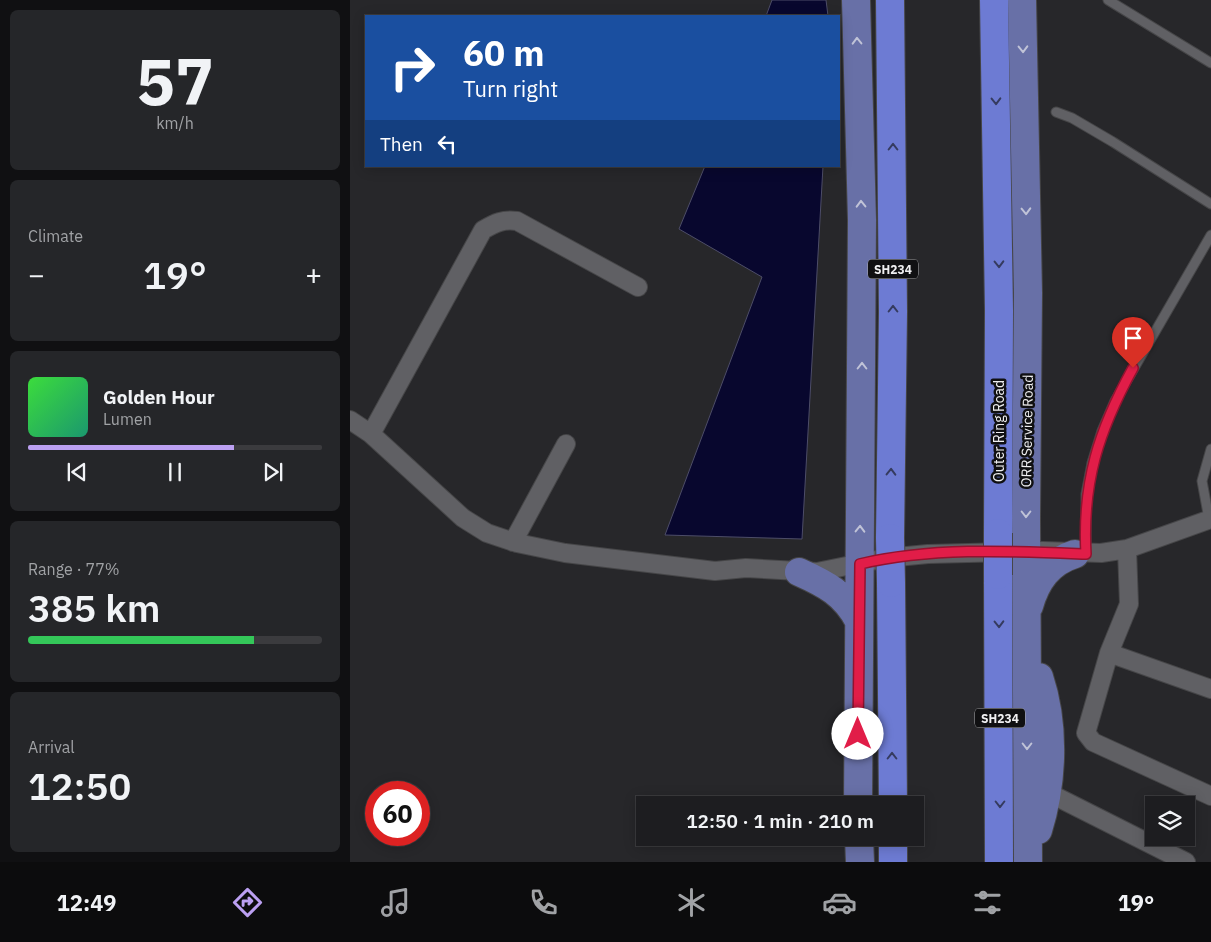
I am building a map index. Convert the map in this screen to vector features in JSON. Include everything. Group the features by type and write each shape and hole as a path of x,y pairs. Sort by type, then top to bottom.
{"highway":[{"name":"SH234","path":"890,0 893,312 890,538 893,796"},
{"name":"Outer Ring Road","path":"994,0 999,302 999,862"},
{"path":"893,846 893,862"}],"main road":[{"path":"856,0 862,220 858,796"},
{"name":"ORR Service Road","path":"1022,0 1028,293 1026,551 1028,861"},
{"path":"1027,613 1031,597 1043,573 1062,558 1080,554"},
{"path":"799,572 829,586 841,595 852,607 859,621"},
{"path":"1027,643 1041,683 1049,730 1047,792 1042,817 1028,861"},
{"path":"859,846 860,862"}],"street":[{"path":"371,434 483,230 506,220 517,221 638,287"},
{"path":"351,424 371,434 463,518 487,533 513,542 564,553 715,571 746,568 799,572 830,570 905,555 1026,551 1080,554 1128,549 1210,519"},
{"path":"513,542 566,444"},
{"path":"1128,549 1129,604 1109,653 1086,733 1088,738 1211,796"},
{"path":"1109,653 1211,689"},
{"path":"1047,792 1186,862"}],"lane":[{"path":"1108,0 1211,63"},
{"path":"1056,112 1092,129 1211,204"},
{"path":"1080,554 1086,494 1092,463 1102,431 1119,393 1211,235"},
{"path":"1210,519 1202,481 1211,449"}],"shaded area":[{"path":"772,0 826,0 828,15 766,15"},
{"path":"705,167 823,167 802,539 665,535 762,277 679,229"}],"route":[{"path":"858,734 860,564 905,555 1043,551 1086,554 1084,528 1086,494 1092,463 1114,402 1133,368"}]}
